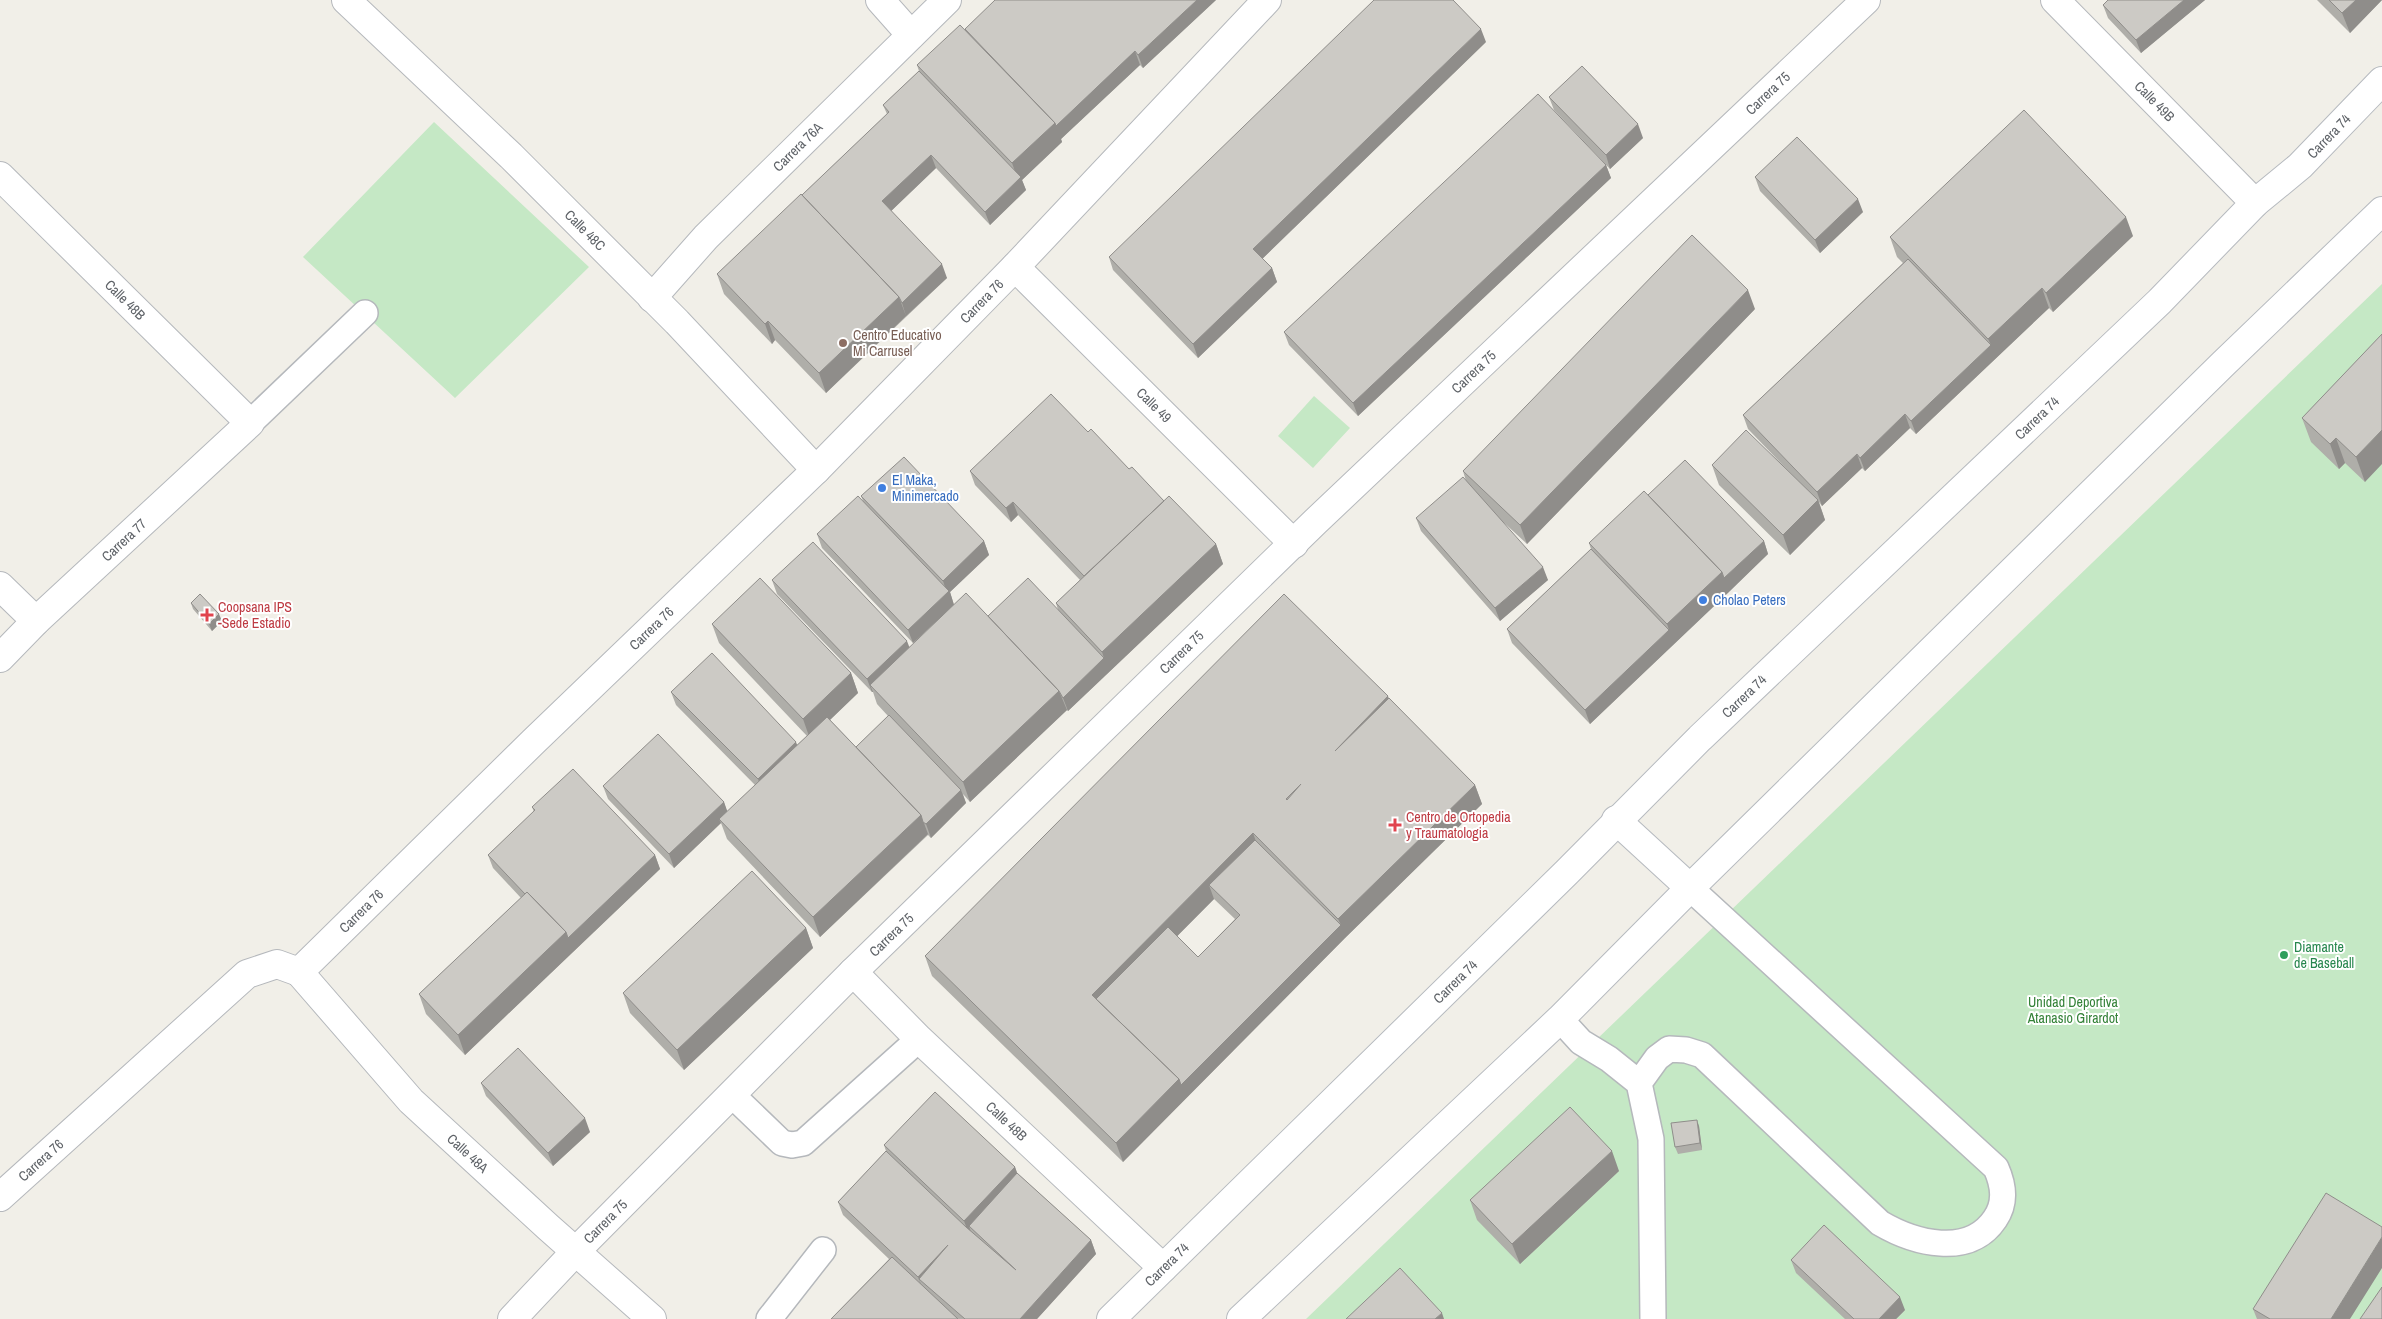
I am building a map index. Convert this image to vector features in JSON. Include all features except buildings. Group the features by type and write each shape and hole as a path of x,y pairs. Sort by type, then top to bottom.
{"street":[{"name":"Calle 48C","path":"346,0 511,156 652,298 816,470"},
{"path":"880,0 911,35"},
{"name":"Carrera 76A","path":"652,298 706,237 947,0"},
{"name":"Carrera 76","path":"0,1197 248,974 277,964 299,972 533,742 816,470 1015,268 1267,0"},
{"name":"Carrera 75","path":"512,1319 576,1251 853,972 1294,544 1314,522 1866,0"},
{"name":"Calle 49B","path":"2055,0 2255,203"},
{"name":"Carrera 74","path":"1111,1319 1539,900 1616,820 2160,301 2255,203 2300,166 2382,81"},
{"name":"Calle 48B","path":"0,176 250,423"},
{"path":"1241,1319 1560,1019 1690,888 2382,211"},
{"name":"Calle 49","path":"1015,268 1294,544"},
{"name":"Carrera 77","path":"0,658 36,621 250,423"},
{"path":"0,586 36,621"},
{"path":"1616,820 1690,888"},
{"name":"Calle 48A","path":"299,972 411,1101 652,1319"},
{"name":"Calle 48B","path":"853,972 919,1039 1163,1268"}],"lane":[{"path":"250,423 364,313"},
{"path":"1639,1083 1657,1058 1669,1049 1686,1050 1702,1055 1880,1223 1898,1233 1923,1241 1947,1244 1970,1240 1987,1231 2000,1212 2004,1194 2002,1180 1996,1168 1690,888"},
{"path":"1560,1019 1581,1042 1609,1059 1639,1083 1651,1138 1653,1319"},
{"path":"731,1094 782,1143 792,1145 803,1143 919,1039"},
{"path":"769,1319 823,1250"}],"green space":[{"path":"434,122 589,267 455,398 303,257"},
{"name":"Unidad Deportiva Atanasio Girardot","path":"2382,284 2382,1319 1306,1319"},
{"path":"1314,396 1350,428 1313,468 1278,436"}],"place":[{"name":"Centro Educativo Mi Carrusel","path":"843,343"},
{"name":"El Maka, Minimercado","path":"882,488"},
{"name":"Cholao Peters","path":"1703,600"},
{"name":"Coopsana IPS -Sede Estadio","path":"207,615"},
{"name":"Centro de Ortopedia y Traumatologia","path":"1395,825"},
{"name":"Diamante de Baseball","path":"2284,955"}]}
